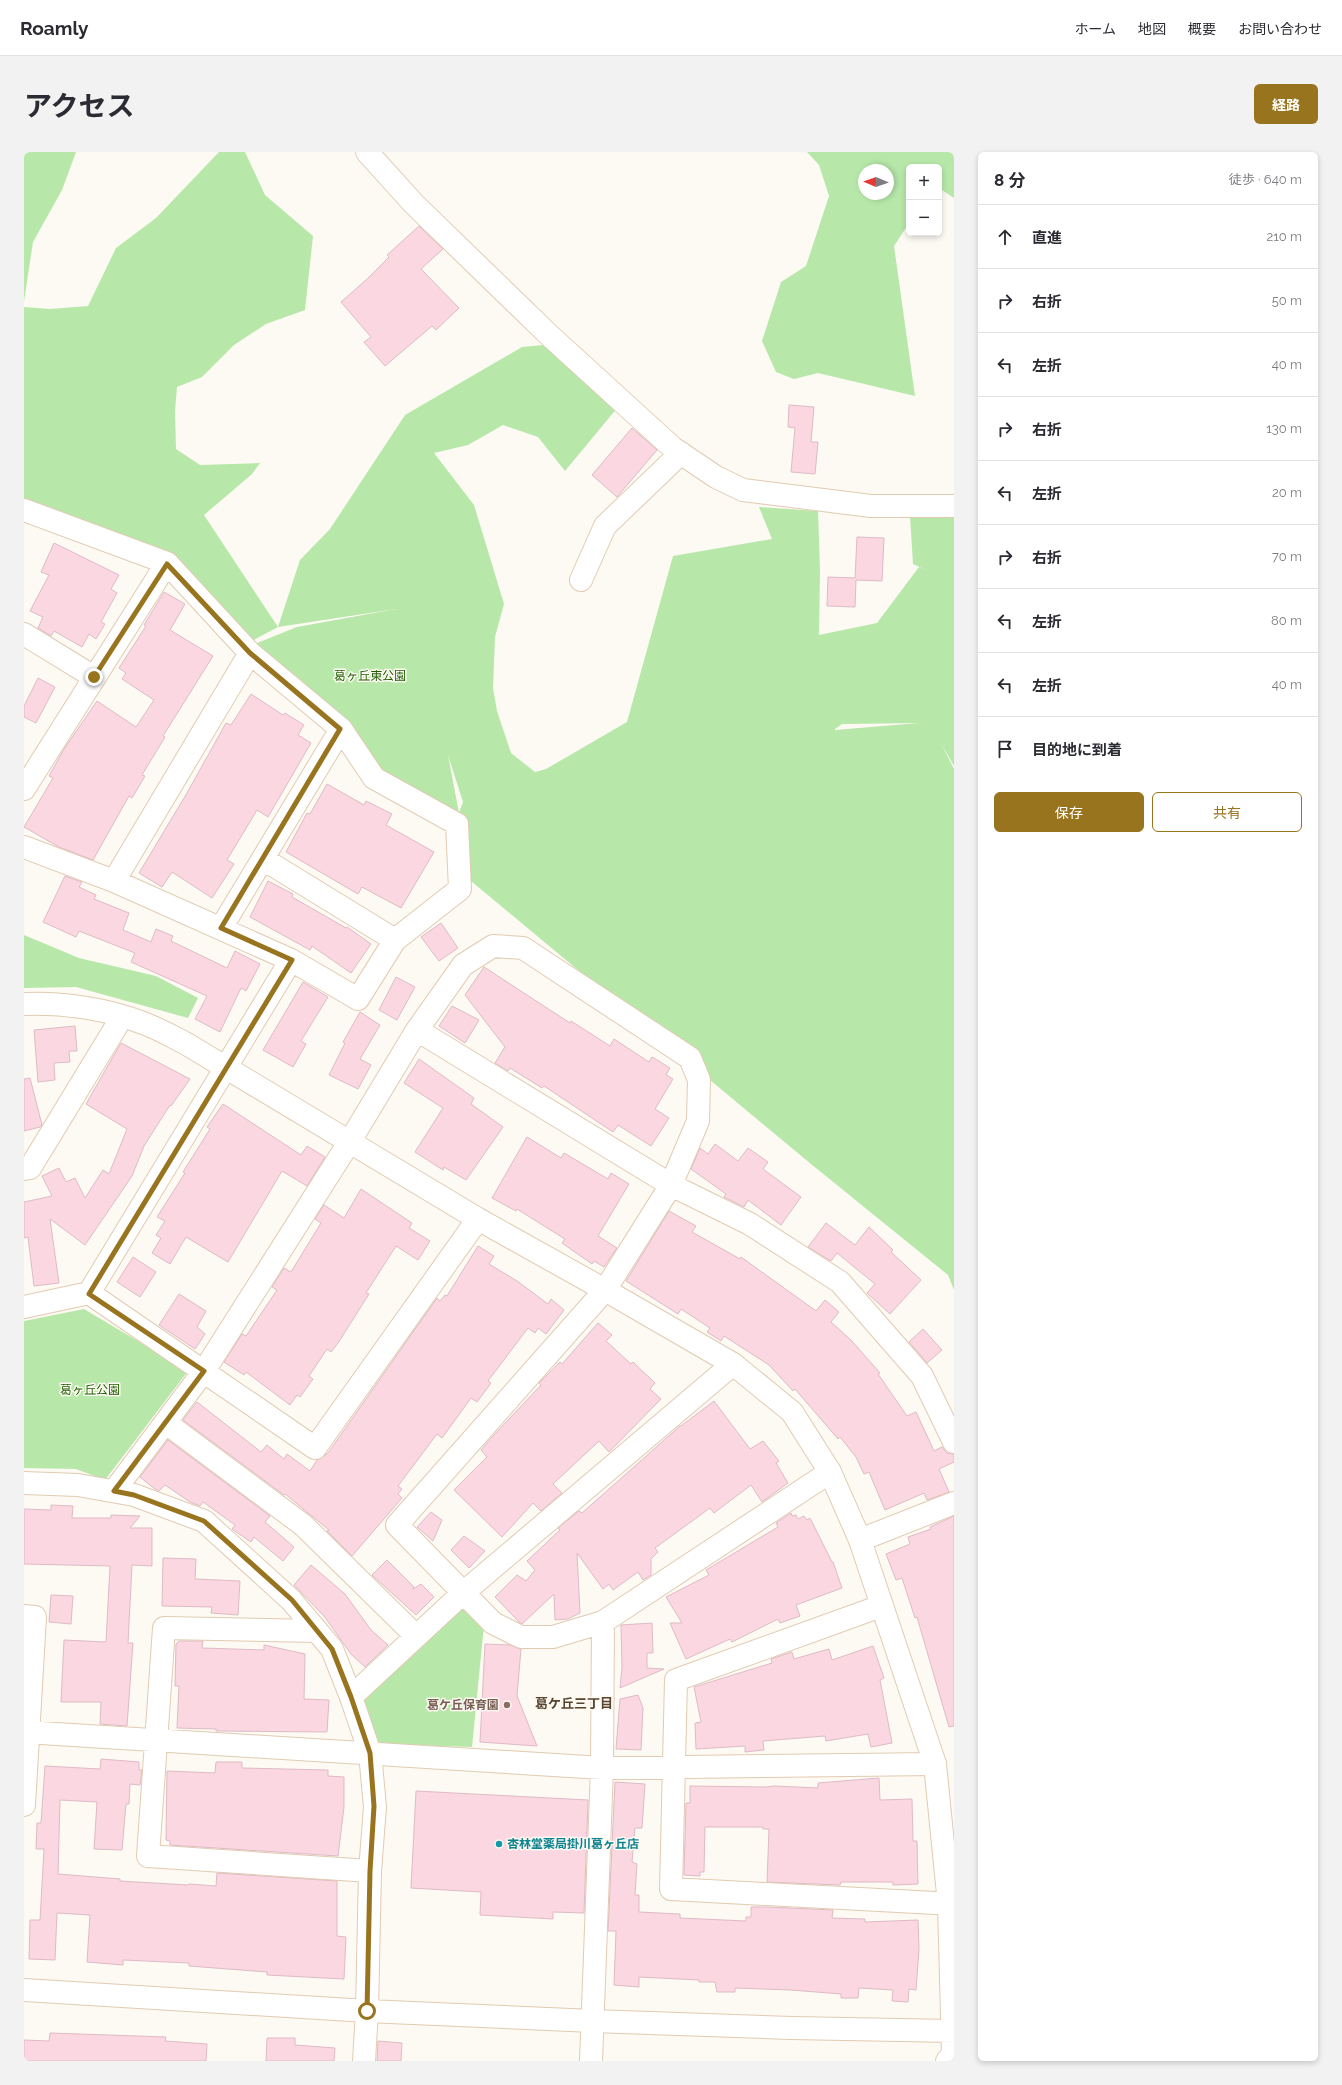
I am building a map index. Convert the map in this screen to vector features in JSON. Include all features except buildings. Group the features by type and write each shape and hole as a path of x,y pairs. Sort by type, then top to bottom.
{"street":[{"path":"367,152 414,204 549,335 681,453 716,477 743,490 871,506 954,506"},
{"path":"581,580 605,526 681,453"},
{"path":"24,510 167,564 250,653 340,729 374,778 457,824 460,890 395,940 358,999 292,960 114,881 24,847"},
{"path":"24,789 167,564"},
{"path":"24,634 94,677"},
{"path":"114,881 250,653"},
{"path":"221,928 340,729"},
{"path":"263,859 395,940"},
{"path":"114,1491 204,1371 350,1141 417,1030 463,965 493,946 523,948 690,1058 699,1080 698,1122 671,1185 605,1290 397,1525 493,1623 521,1637 553,1637 603,1622 830,1472"},
{"path":"89,1294 292,960"},
{"path":"24,1004 44,1003 83,1008 122,1017 150,1026 227,1067 478,1219 733,1364 792,1412 830,1472 860,1540 935,1764 952,1904 953,2054 947,2061"},
{"path":"24,1169 30,1168 122,1017"},
{"path":"417,1030 671,1185 750,1224 840,1282 922,1376 954,1442"},
{"path":"24,1307 89,1294 315,1448 478,1219"},
{"path":"351,1697 463,1593 733,1364"},
{"path":"166,1423 303,1525 416,1636"},
{"path":"24,1483 78,1485 134,1495 204,1521 292,1600 332,1649 351,1697 370,1753 374,1806 370,1871 367,2011 364,2061"},
{"path":"860,1540 954,1503"},
{"path":"881,1606 676,1680 671,1888 952,1904"},
{"path":"24,1616 35,1617 26,1732 24,1805"},
{"path":"591,2061 602,1768 603,1622"},
{"path":"317,1631 164,1628 148,1856 370,1871"},
{"path":"26,1732 602,1768 935,1764"},
{"path":"24,1990 367,2011 593,2021 953,2031"}],"green space":[{"path":"24,152 76,152 62,190 33,242 24,301"},
{"path":"219,152 245,152 265,195 313,236 305,310 266,324 234,345 202,377 177,387 175,411 176,449 200,465 260,463 252,474 204,515 278,627 250,642 165,556 24,509 24,307 50,309 88,306 116,248 156,218"},
{"path":"807,152 954,152 954,198 942,190 942,164 906,164 906,228 894,246 915,396 818,373 794,379 776,372 762,341 781,282 806,266 829,196 819,165"},
{"name":"葛ヶ丘東公園","path":"544,345 618,407 565,471 538,437 503,425 468,445 434,453 474,505 504,604 495,637 493,688 497,711 511,753 535,772 546,769 627,722 673,556 772,539 759,507 818,511 820,570 819,635 877,623 919,567 933,573 913,564 910,516 954,517 954,766 941,743 954,769 954,1290 948,1275 811,1164 465,876 459,815 374,778 245,648 297,627 396,609 278,627 300,560 330,529 405,415 522,347","holes":["919,723 835,730 842,724","448,755 463,802 459,813"]},
{"path":"24,935 79,958 156,976 198,998 188,1018 76,987 24,988"},
{"name":"葛ヶ丘公園","path":"84,1309 188,1371 105,1480 76,1469 24,1468 24,1321"},
{"path":"461,1605 484,1625 472,1747 375,1744 354,1694"}],"place":[{"name":"葛ケ丘保育園","path":"507,1705"},
{"name":"杏林堂薬局掛川葛ヶ丘店","path":"499,1844"}],"district":[{"name":"葛ケ丘三丁目","path":"574,1703"}],"route":[{"path":"94,677 167,564 250,653 340,729 221,928 292,960 89,1294 204,1371 114,1491 134,1495 204,1521 292,1600 332,1649 351,1697 370,1753 374,1806 370,1871 367,2011"}]}
